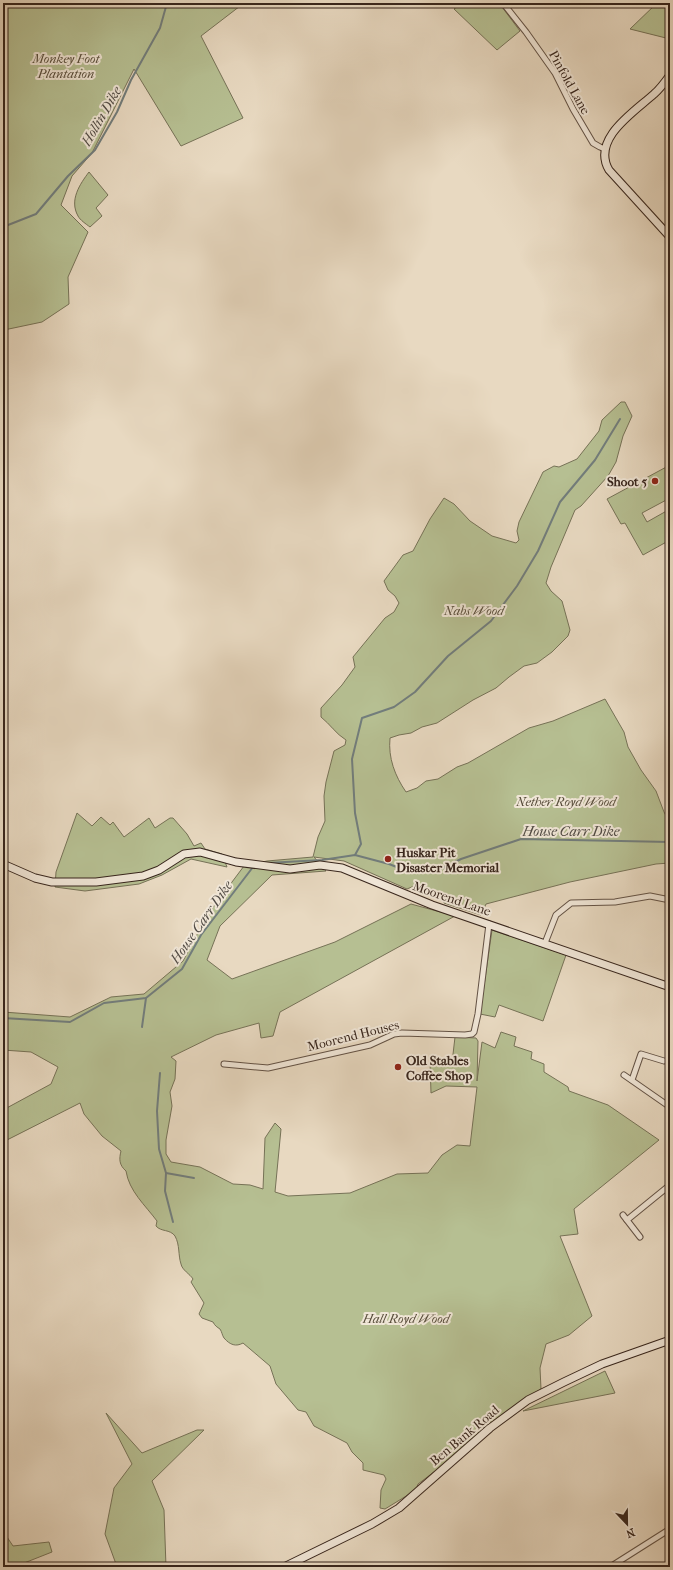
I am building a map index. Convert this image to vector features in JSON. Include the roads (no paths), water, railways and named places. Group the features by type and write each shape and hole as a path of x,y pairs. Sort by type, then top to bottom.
{"street":[{"name":"Pinfold Lane","path":"503,3 555,73 573,109 593,143 606,149"},
{"path":"670,75 655,93 615,129 609,138 606,149 606,166 670,237"},
{"name":"Moorend Lane","path":"3,864 35,878 52,882 96,882 143,876 159,870 184,854 200,852 236,862 290,869 320,865 342,868 414,898 670,987"},
{"path":"545,943 556,915 570,903 615,902 650,896 670,900"},
{"name":"Moorend Houses","path":"224,1064 268,1068 370,1045 394,1034 402,1033 472,1034 474,1032 478,1014 489,924"},
{"path":"632,1080 641,1054 664,1061"},
{"path":"624,1075 670,1107"},
{"path":"627,1220 670,1185"},
{"path":"623,1215 639,1230 640,1237"},
{"name":"Ben Bank Road","path":"284,1567 372,1524 399,1508 490,1428 528,1400 602,1364 670,1340"},
{"path":"610,1567 670,1529"}],"waterway":[{"name":"Hollin Dike","path":"3,227 36,214 68,176 95,150 117,112 131,80 160,28 167,3"},
{"path":"355,855 361,844 355,813 352,759 362,718 394,707 415,692 448,656 491,621 517,586 538,551 560,502 595,460 620,419"},
{"name":"House Carr Dike","path":"267,863 322,860 355,855 389,864 412,873 423,871 433,873 461,859 521,839 670,842"},
{"name":"House Carr Dike","path":"3,1018 70,1022 104,1003 146,998 182,969 201,935 253,867"},
{"path":"142,1027 146,998"},
{"path":"160,1073 157,1111 159,1149 166,1173 165,1191 173,1222"},
{"path":"166,1173 194,1178"}],"place":[{"name":"Shoot 5","path":"655,481"},
{"name":"Huskar Pit Disaster Memorial","path":"388,859"},
{"name":"Old Stables Coffee Shop","path":"398,1067"}],"park label":[{"name":"Monkey Foot Plantation","path":"66,66"},
{"name":"Nabs Wood","path":"474,610"},
{"name":"Nether Royd Wood","path":"566,801"},
{"name":"Hall Royd Wood","path":"406,1318"}]}
